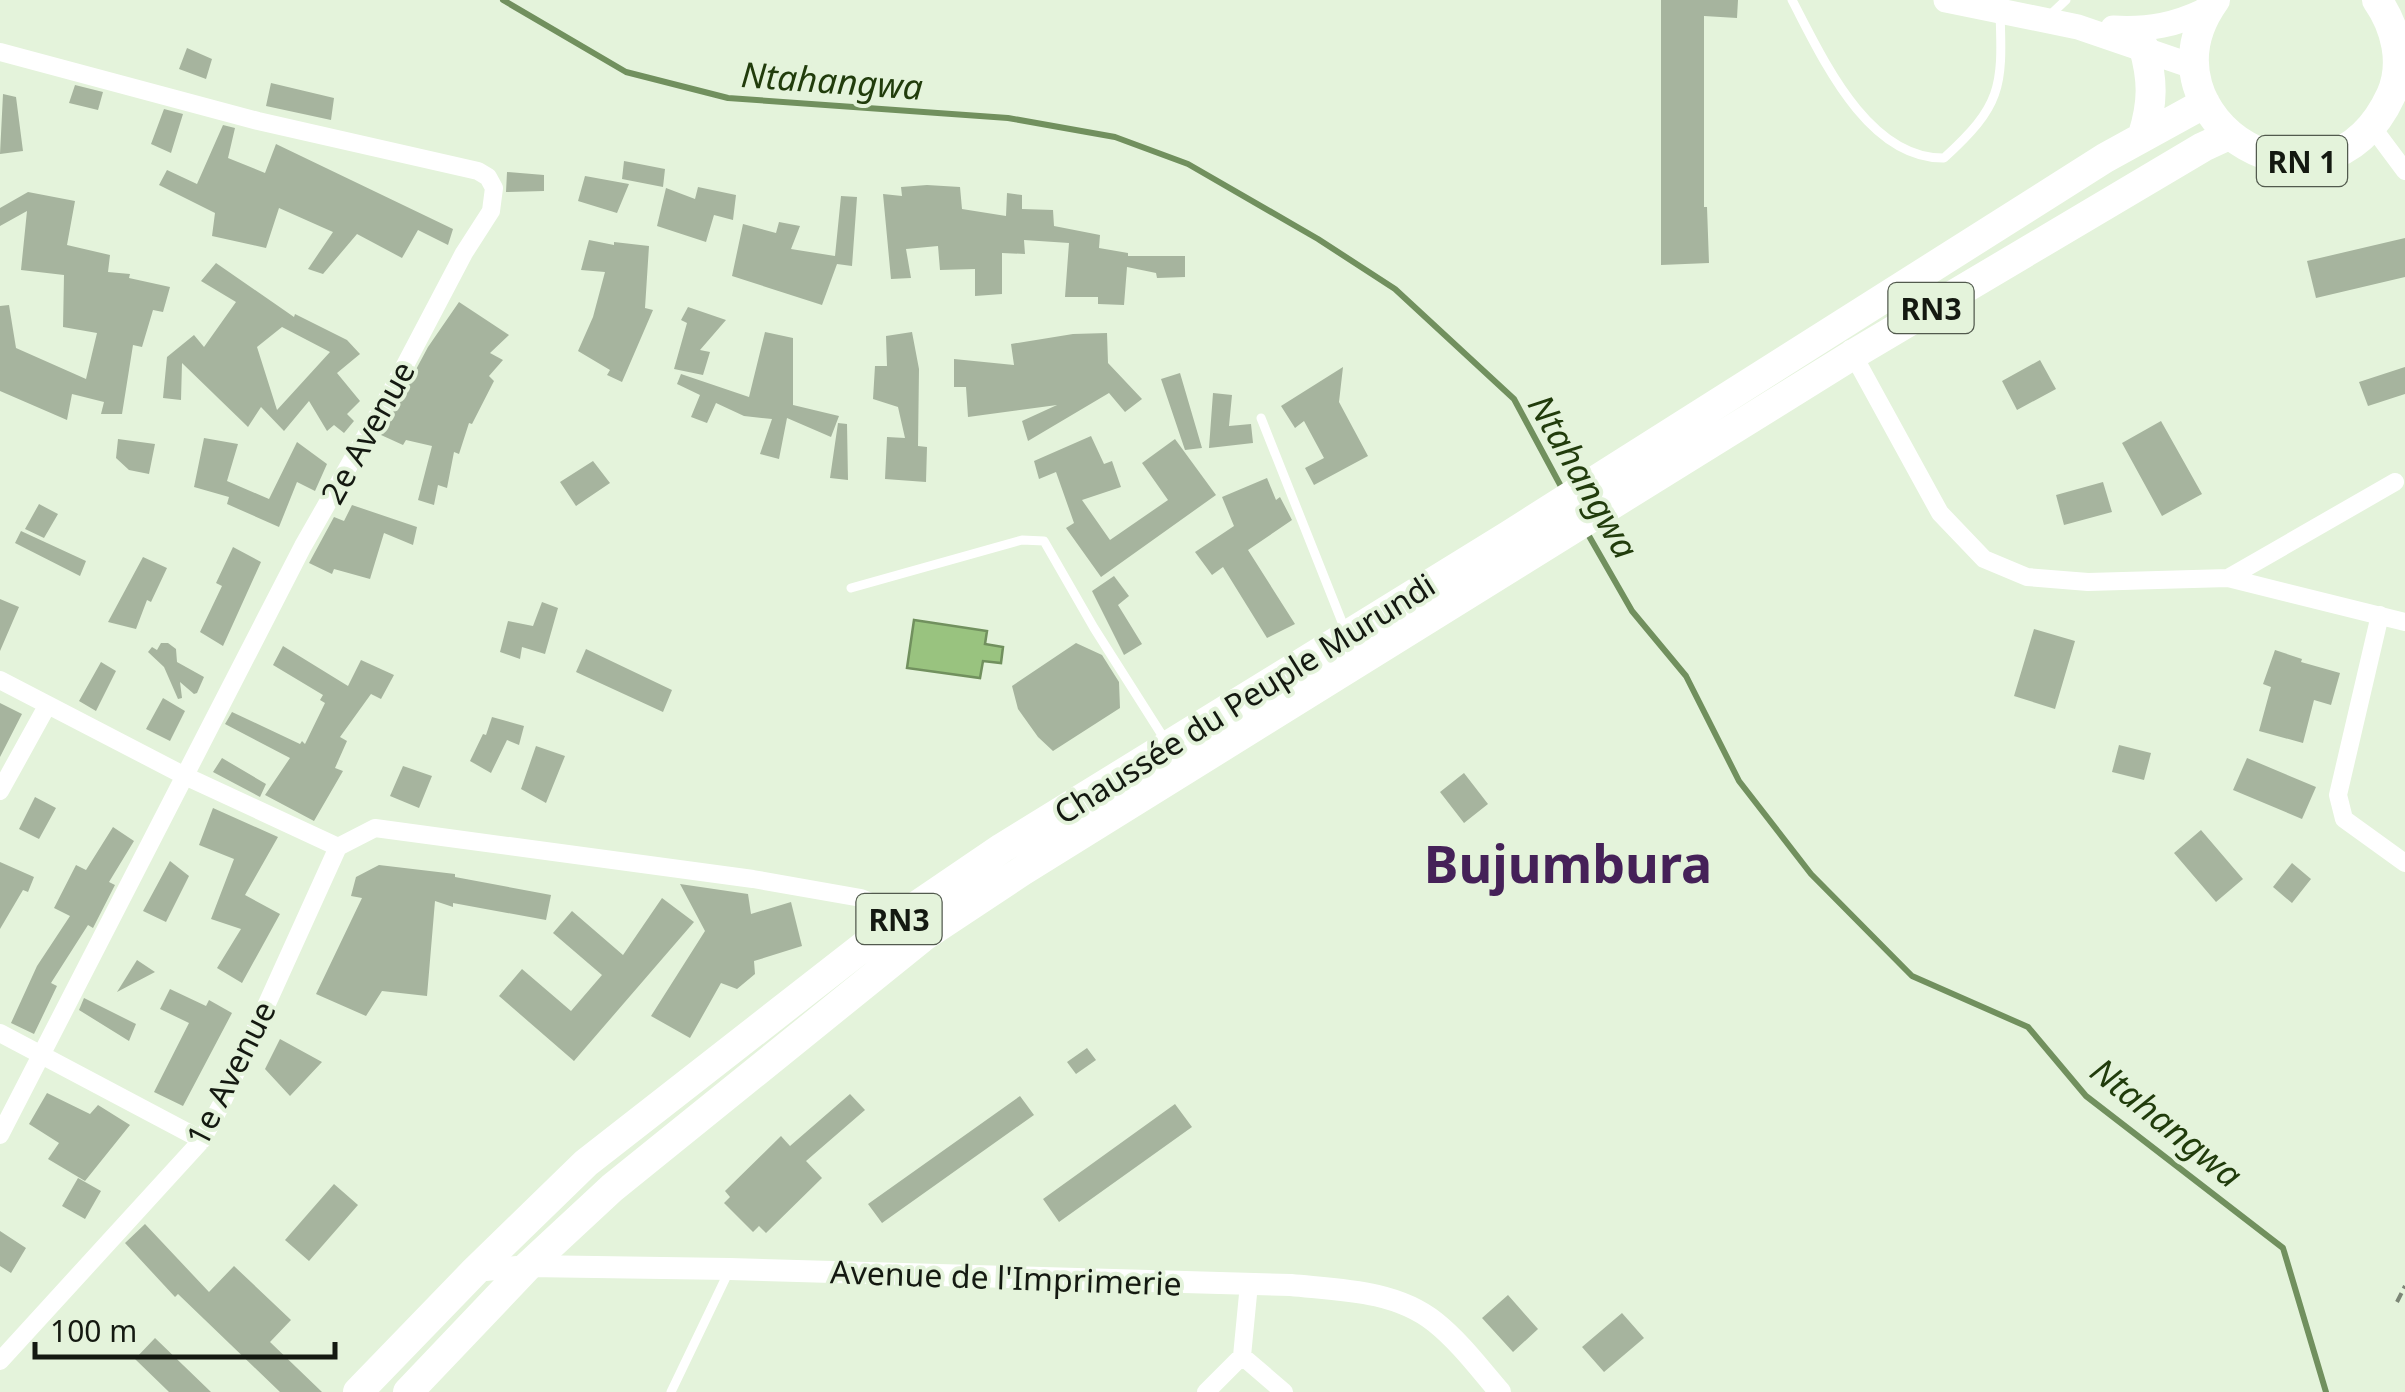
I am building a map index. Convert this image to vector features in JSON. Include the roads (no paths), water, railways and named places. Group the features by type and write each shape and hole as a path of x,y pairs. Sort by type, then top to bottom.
{"highway":[{"name":"RN 1","path":"2212,4 2197,37 2195,67 2205,103 2229,136 2248,149 2268,157 2302,161 2336,154 2386,121 2402,57 2378,0"},
{"path":"2143,135 2152,86 2144,48"},
{"name":"Chaussée du Peuple Murundi","path":"1629,477 1835,328 2143,135 2205,103"},
{"name":"Chaussée du Peuple Murundi","path":"358,1392 474,1271 586,1163 914,925 1022,871 1629,477 1854,354 2203,147 2229,136"},
{"name":"Chaussée du Peuple Murundi","path":"408,1392 528,1266 612,1188 1002,848 1347,635 1516,548"}],"main road":[{"path":"1946,0 2078,27 2195,67"},
{"path":"2078,27 2146,30 2179,23 2212,4"}],"street":[{"name":"2e Avenue","path":"0,52 258,121 478,171 488,177 494,188 491,211 464,253 304,546 0,1135"},
{"path":"2386,121 2405,171"},
{"path":"1835,328 1854,354 1940,513 1984,559 2027,577 2088,582 2228,578 2405,622"},
{"path":"2228,578 2395,482"},
{"path":"2380,615 2338,795 2344,819 2405,863"},
{"path":"0,680 185,776 338,847 375,828 861,898 914,925"},
{"path":"0,791 47,706"},
{"name":"1e Avenue","path":"0,1361 202,1140 222,1105 338,847"},
{"path":"0,1033 202,1140"},
{"name":"Avenue de l'Imprimerie","path":"474,1271 528,1266 730,1269 1249,1284 1365,1294 1410,1307 1434,1320 1500,1392"},
{"path":"1206,1392 1242,1356 1249,1284"},
{"path":"1242,1356 1284,1392"}],"lane":[{"path":"1792,0 1850,104 1904,148 1930,158 1944,158 1956,147 1997,96 2002,66 2000,11"},
{"path":"2044,20 2066,0"},
{"path":"1261,418 1347,635"},
{"path":"851,588 1022,540 1044,541 1169,745"},
{"path":"671,1392 730,1269"}],"waterway":[{"name":"Ntahangwa","path":"503,0 626,72 728,98 1008,118 1115,137 1188,164 1395,289 1514,399 1564,492"},
{"name":"Ntahangwa","path":"1585,529 1632,611 1686,676 1739,781 1811,874 1912,976 2028,1027 2086,1096 2283,1248 2326,1392"}],"district":[{"name":"Bujumbura","path":"1568,862"}]}
